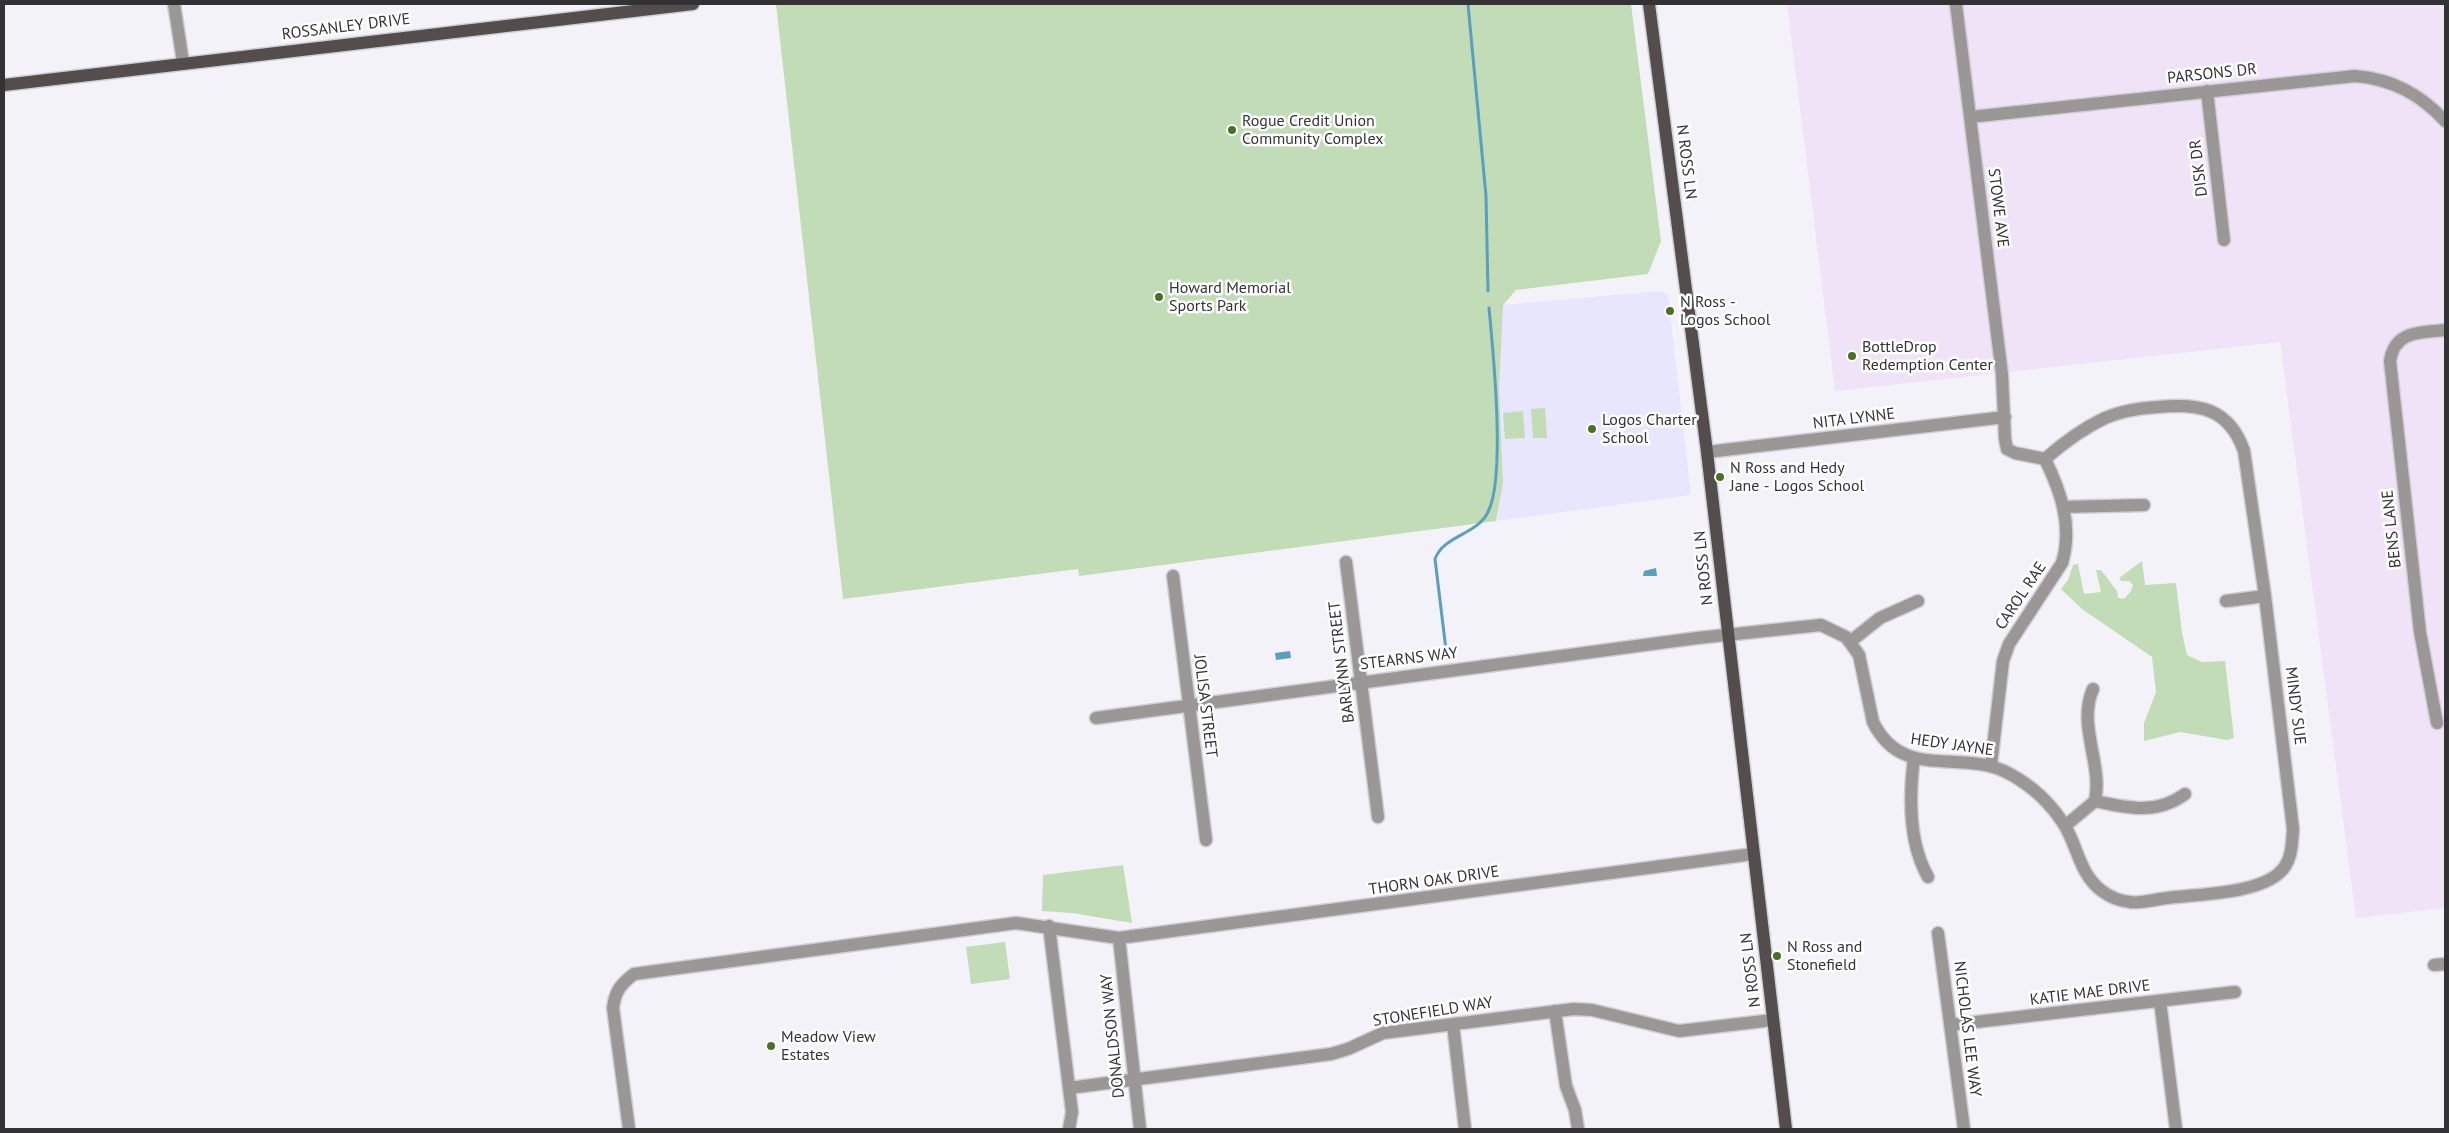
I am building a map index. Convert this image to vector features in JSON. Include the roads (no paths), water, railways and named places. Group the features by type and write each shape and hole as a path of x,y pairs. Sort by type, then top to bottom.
{"main road":[{"name":"ROSSANLEY DRIVE","path":"4,85 183,62 693,4"},
{"name":"N ROSS LN","path":"1649,4 1707,452 1786,1129"}],"street":[{"path":"174,4 183,62"},
{"name":"STOWE AVE","path":"1956,4 2002,374 2005,417"},
{"name":"PARSONS DR","path":"1970,118 2341,76 2367,77 2390,82 2419,96 2445,120"},
{"name":"DISK DR","path":"2207,91 2224,240"},
{"name":"BENS LANE","path":"2437,723 2420,632 2390,361 2392,351 2406,336 2445,330"},
{"name":"MINDY SUE","path":"2045,459 2092,425 2111,416 2150,407 2184,404 2210,410 2224,418 2239,437 2244,451 2265,596 2292,819"},
{"path":"2005,417 2007,448 2014,453 2045,459"},
{"name":"NITA LYNNE","path":"1707,452 2005,417"},
{"name":"CAROL RAE","path":"1992,765 2003,661 2009,644 2062,563 2067,540 2064,507 2057,483 2045,459"},
{"path":"2064,507 2144,505"},
{"name":"BARLYNN STREET","path":"1346,562 1378,818"},
{"name":"JOLISA STREET","path":"1173,576 1206,840"},
{"path":"2226,601 2265,596"},
{"path":"1728,634 1822,625 1836,630 1851,641 1880,618 1918,600"},
{"name":"STEARNS WAY","path":"1096,718 1728,634"},
{"name":"HEDY JAYNE","path":"1851,641 1860,654 1864,669 1867,698 1877,730 1893,749 1914,758 1992,765 2025,783 2065,826 2084,872 2090,880 2110,896 2132,903 2241,888 2276,876 2287,863 2291,852 2292,819"},
{"path":"2065,826 2095,801 2096,786 2086,711 2093,689"},
{"path":"1914,758 1910,794 1911,816 1918,855 1928,877"},
{"path":"2095,801 2122,807 2144,809 2169,804 2185,794"},
{"name":"THORN OAK DRIVE","path":"629,1129 613,1008 615,994 622,983 634,974 1016,923 1048,926 1119,938 1753,854"},
{"path":"1048,926 1072,1112 1069,1129"},
{"name":"NICHOLAS LEE WAY","path":"1938,933 1964,1129"},
{"name":"DONALDSON WAY","path":"1119,938 1140,1129"},
{"name":"KATIE MAE DRIVE","path":"1950,1025 2234,992"},
{"path":"2160,1001 2176,1129"},
{"name":"STONEFIELD WAY","path":"1069,1088 1134,1078 1331,1054 1348,1049 1383,1033 1555,1011 1592,1010 1678,1031 1773,1020"},
{"path":"1555,1011 1566,1086 1575,1110 1578,1129"},
{"path":"1453,1024 1465,1129"}],"water":[{"path":"1656,568 1657,576 1643,576 1644,571"},
{"path":"1290,651 1291,658 1276,660 1275,653"}],"waterway":[{"path":"1468,4 1486,196 1488,291"},
{"path":"1447,658 1435,559 1439,551 1446,545 1483,520 1488,512 1493,495 1496,471 1497,413 1489,308"}],"place":[{"name":"Rogue Credit Union Community Complex","path":"1232,130"},
{"name":"Howard Memorial Sports Park","path":"1159,297"},
{"name":"N Ross - Logos School","path":"1670,311"},
{"name":"BottleDrop Redemption Center","path":"1852,356"},
{"name":"Logos Charter School","path":"1592,429"},
{"name":"N Ross and Hedy Jane - Logos School","path":"1720,477"},
{"name":"N Ross and Stonefield","path":"1777,956"},
{"name":"Meadow View Estates","path":"771,1046"}]}
